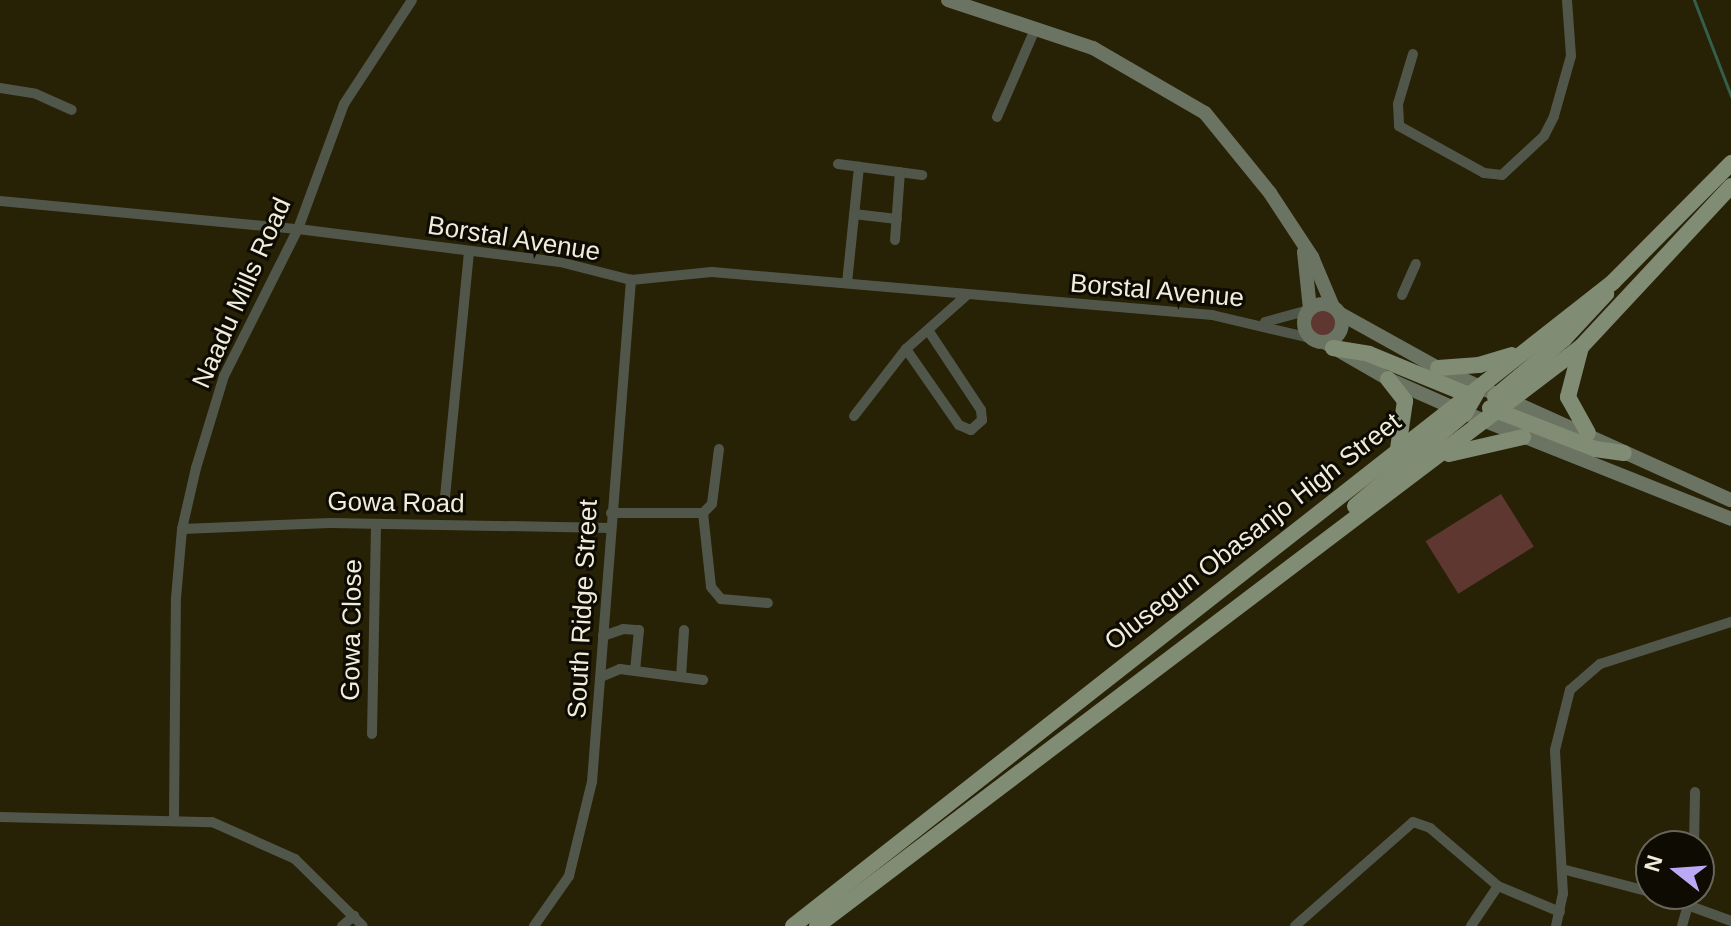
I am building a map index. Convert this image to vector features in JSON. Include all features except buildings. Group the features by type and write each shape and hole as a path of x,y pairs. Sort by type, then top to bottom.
{"main road":[{"name":"Olusegun Obasanjo High Street","path":"817,926 1340,524 1433,460 1521,351 1613,282 1731,163"},
{"name":"Olusegun Obasanjo High Street","path":"793,926 1398,449 1581,347 1731,186"},
{"path":"1340,524 1364,496 1587,317 1613,282"},
{"path":"1324,343 1369,354 1595,449 1624,453"},
{"path":"1581,347 1567,387 1573,411 1588,433"},
{"path":"1438,368 1479,365 1521,351"},
{"path":"1388,379 1401,392 1407,415 1398,449"},
{"path":"1433,460 1480,443 1523,437"}],"street":[{"name":"Naadu Mills Road","path":"174,818 176,598 182,529 224,376 298,229 344,104 412,0"},
{"path":"948,0 1093,48 1205,113 1246,157 1303,244 1336,310 1340,331 1324,343"},
{"path":"1413,54 1398,104 1399,126 1484,173 1502,175 1544,136 1554,116 1571,56 1567,0"},
{"path":"997,117 1035,29"},
{"path":"0,88 36,94 72,110"},
{"path":"838,164 922,175"},
{"path":"847,283 859,167"},
{"path":"895,240 900,172"},
{"name":"Borstal Avenue","path":"0,201 298,229 469,253 560,262 631,280 712,272 1261,323 1324,343"},
{"path":"854,214 897,219"},
{"path":"1303,244 1310,310 1305,326 1324,343 1388,379 1588,433 1624,453 1731,500"},
{"path":"444,507 469,253"},
{"path":"1402,295 1416,264"},
{"name":"South Ridge Street","path":"534,926 569,876 592,782 631,280"},
{"path":"854,416 906,349 967,295"},
{"name":"Borstal Avenue","path":"1261,323 1310,310"},
{"path":"1310,310 1336,310 1438,368 1523,437 1731,519"},
{"path":"906,349 959,425 971,430 982,420 981,410 928,330"},
{"path":"611,513 703,513 712,504 719,449"},
{"path":"703,513 714,593 721,599 768,603"},
{"name":"Gowa Road","path":"182,529 376,526 610,528"},
{"name":"Gowa Close","path":"372,734 376,526"},
{"path":"1556,926 1560,912 1562,869 1555,750 1570,690 1600,664 1731,622"},
{"path":"603,636 623,629 639,630 635,671"},
{"path":"681,677 684,630"},
{"path":"601,677 620,669 703,680"},
{"path":"1694,830 1695,792"},
{"path":"0,817 174,818 212,822 295,859 363,926"},
{"path":"1295,926 1413,822 1430,828 1498,886 1560,912"},
{"path":"1562,869 1635,888"},
{"path":"1471,926 1498,886"},
{"path":"1699,910 1731,921"},
{"path":"342,926 354,916"}],"shaded area":[{"path":"1324,310 1334,314 1338,324 1334,334 1324,338 1314,334 1310,324 1314,314"},
{"path":"1501,494 1534,547 1458,594 1426,541"}],"waterway":[{"path":"1694,0 1731,96"}]}
